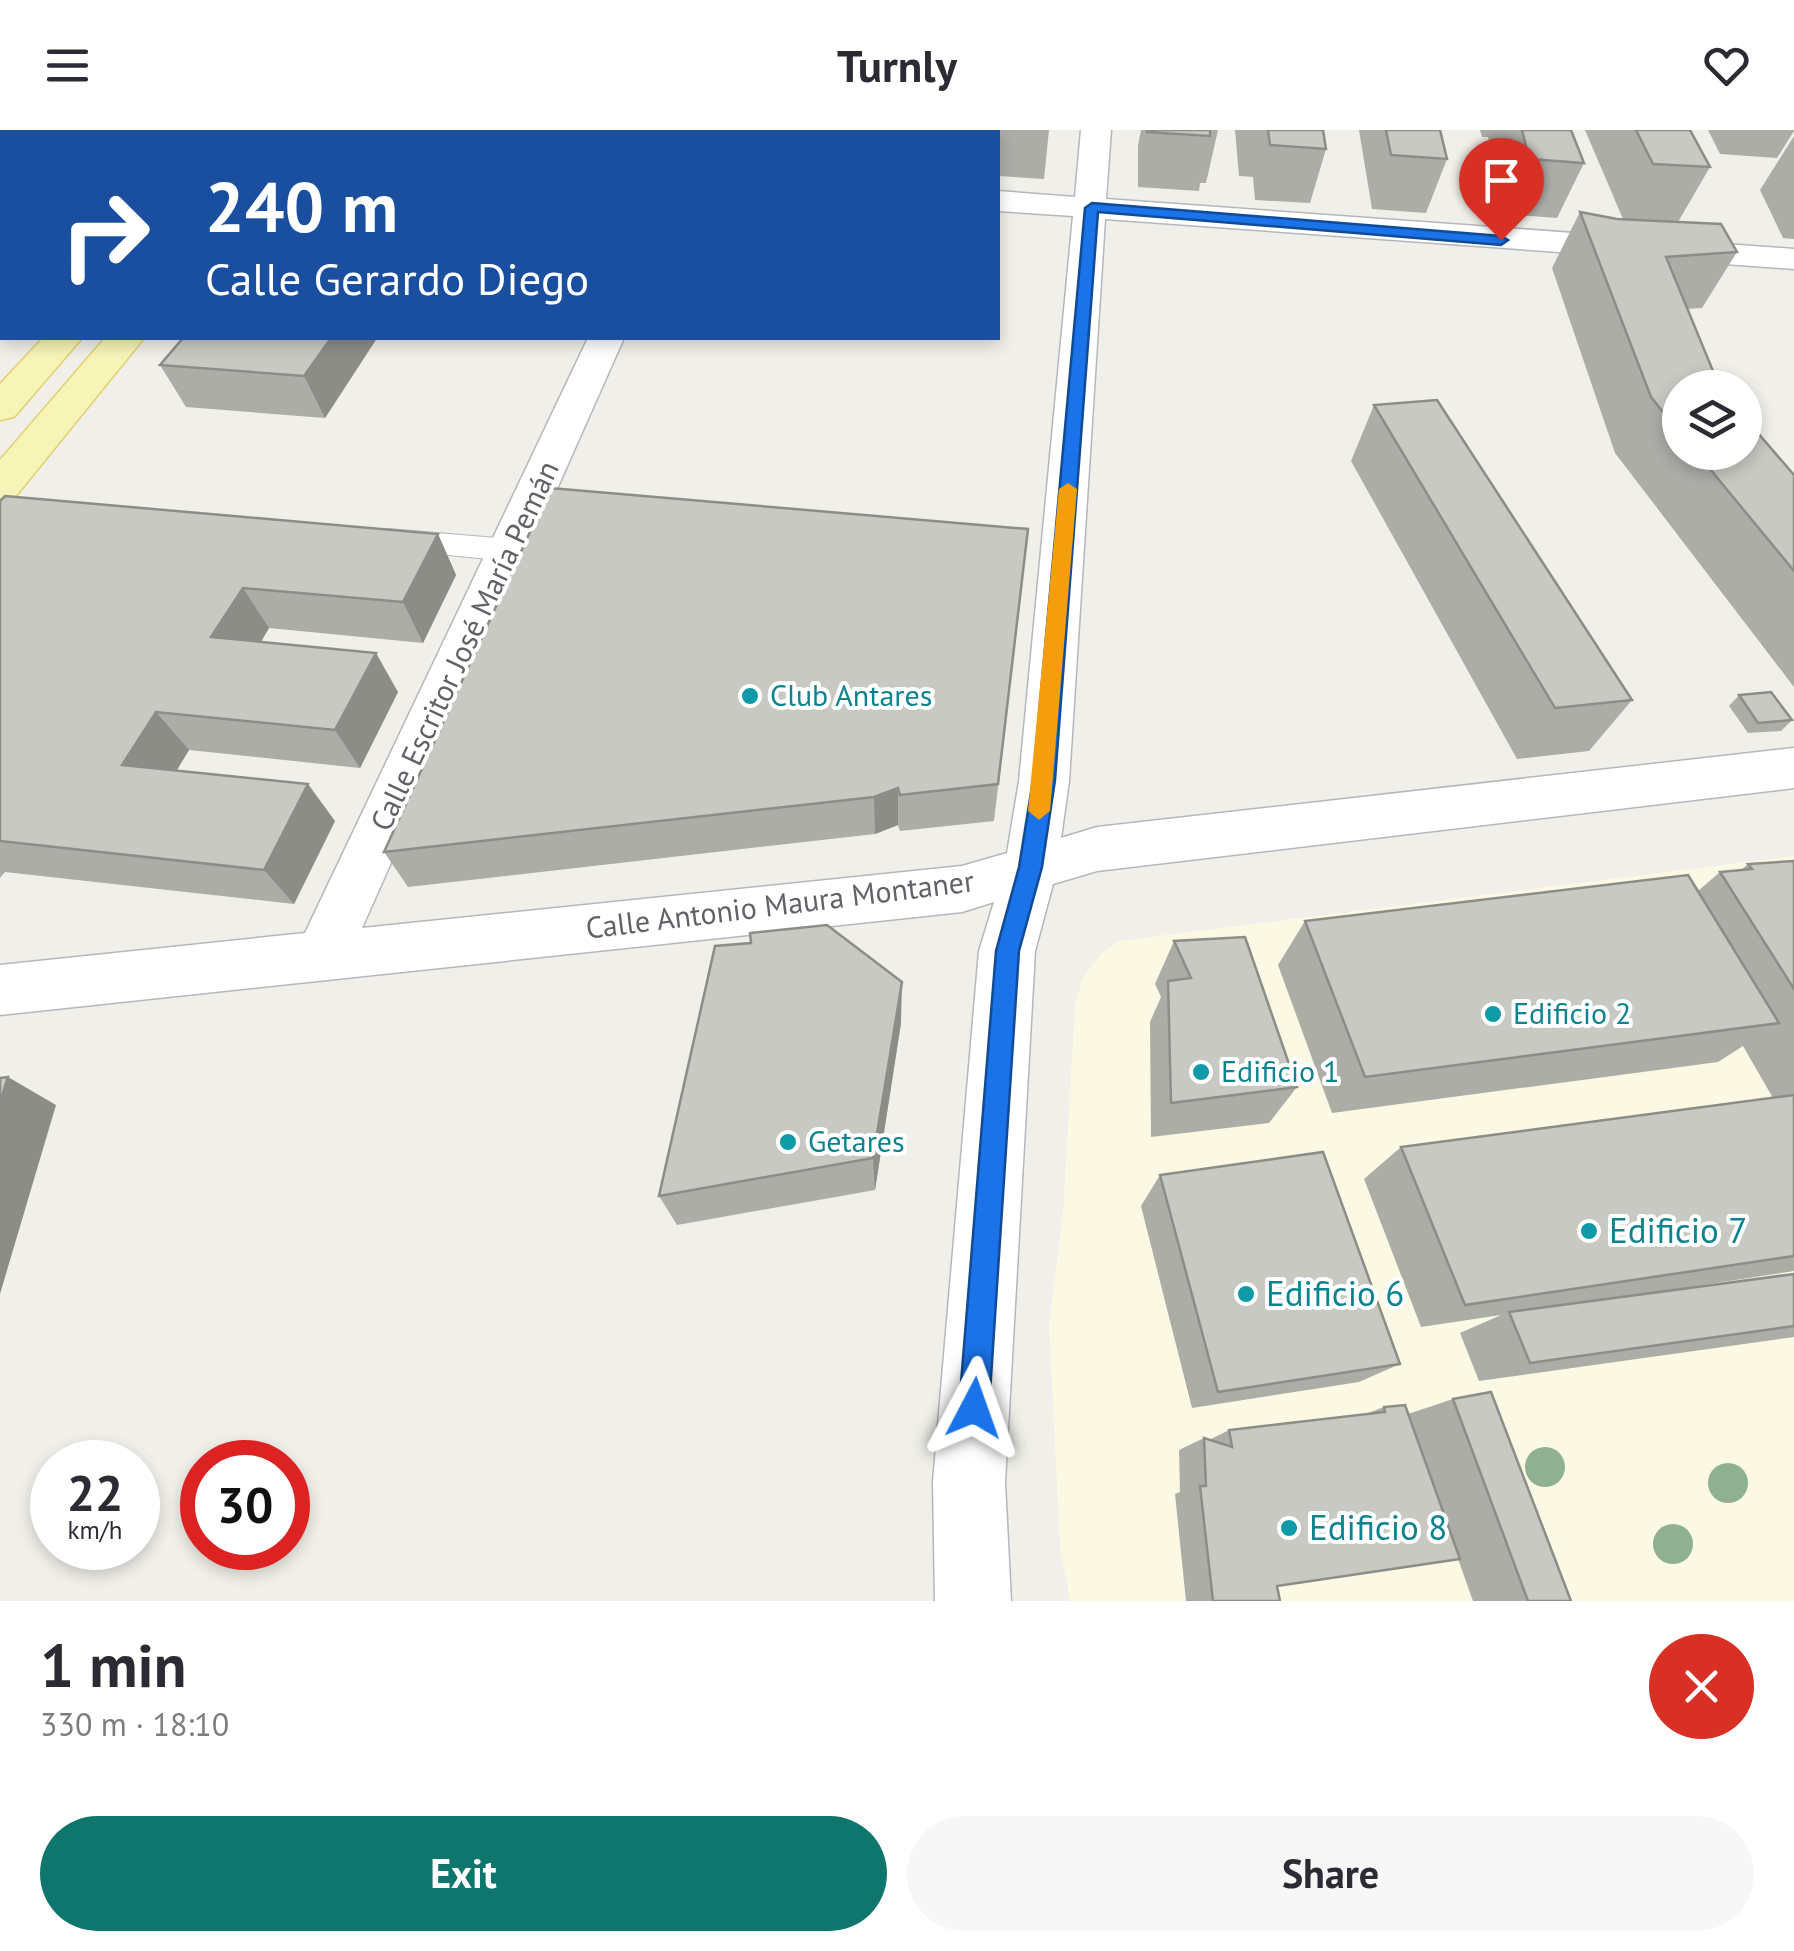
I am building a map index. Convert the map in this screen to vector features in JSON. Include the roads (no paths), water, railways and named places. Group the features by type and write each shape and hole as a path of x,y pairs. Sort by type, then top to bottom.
{"main road":[{"path":"0,408 61,340"},
{"path":"6,501 123,340"}],"street":[{"path":"974,1601 969,1482 1008,951 1031,867 1044,780 1096,130"},
{"path":"1000,201 1794,260"},
{"name":"Calle Escritor José María Pemán","path":"323,954 605,340"},
{"path":"352,537 509,550"},
{"name":"Calle Antonio Maura Montaner","path":"0,990 962,889 1098,849 1794,768"}],"place":[{"name":"Club Antares","path":"750,696"},
{"name":"Edificio 2","path":"1493,1014"},
{"name":"Edificio 1","path":"1201,1072"},
{"name":"Getares","path":"788,1142"},
{"name":"Edificio 7","path":"1589,1231"},
{"name":"Edificio 6","path":"1246,1294"},
{"name":"Edificio 8","path":"1289,1528"}]}
